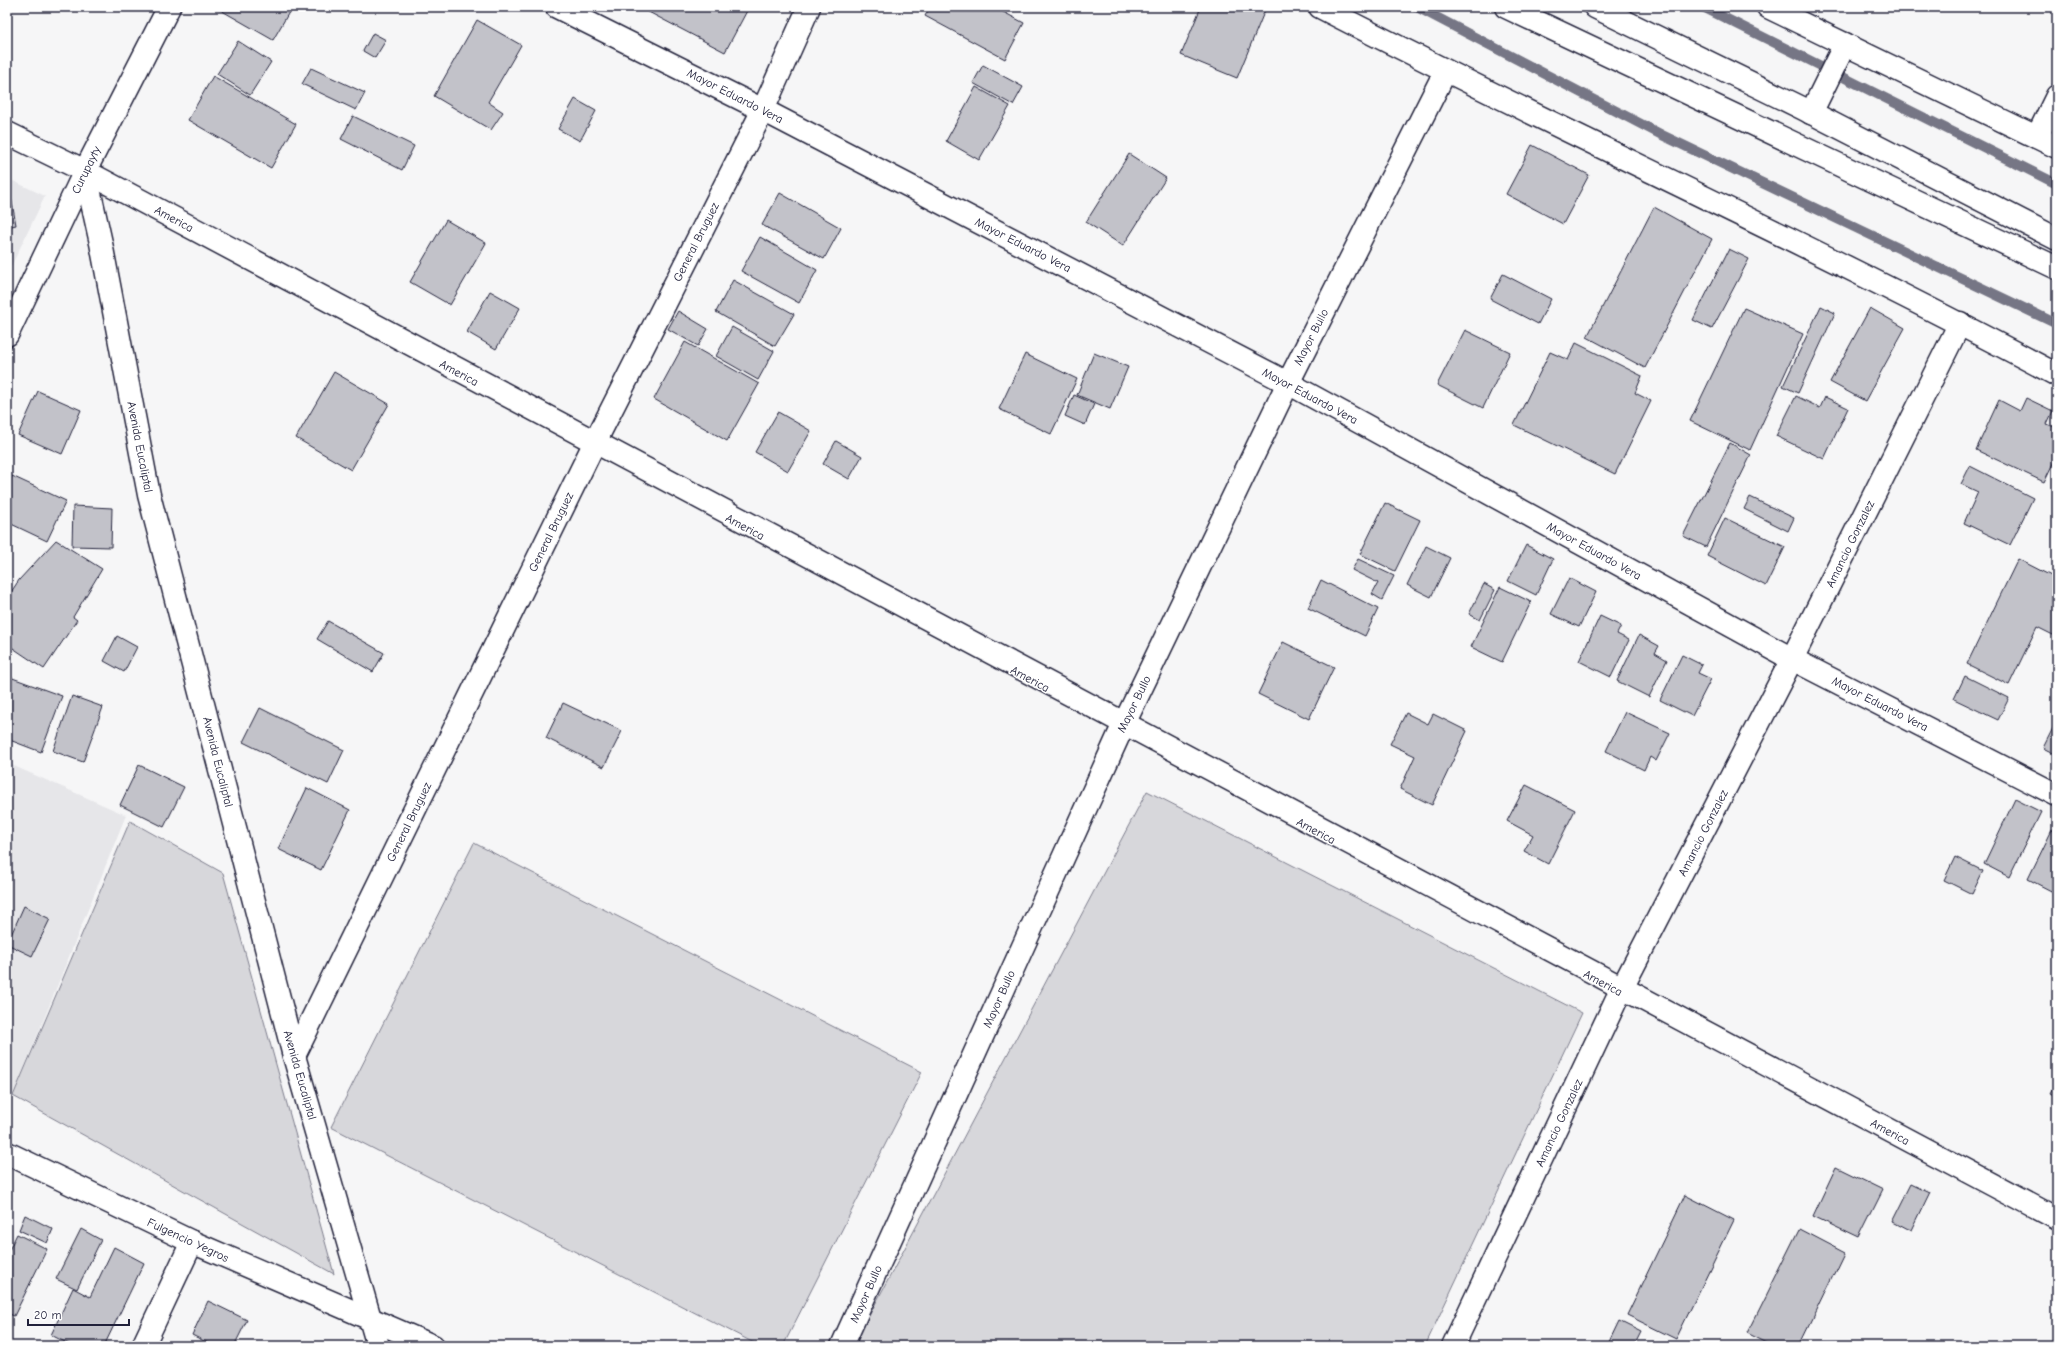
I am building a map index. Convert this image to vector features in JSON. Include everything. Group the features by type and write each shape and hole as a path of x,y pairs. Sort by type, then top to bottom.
{"main road":[{"name":"Curupayty","path":"7,334 85,171 169,7"},
{"name":"Mayor Eduardo Vera","path":"557,7 763,110 1288,383 1792,660 2057,795"},
{"name":"General Bruguez","path":"294,1056 593,446 763,110 809,7"},
{"path":"1320,7 1445,72 1960,323 2057,375"},
{"path":"1506,7 2057,268"},
{"path":"1595,7 1811,113 2057,239"},
{"path":"1768,7 1842,51 2057,147"},
{"path":"1811,113 1842,51"},
{"name":"Mayor Bullo","path":"842,1346 1122,728 1288,383 1445,72"},
{"path":"2037,138 2057,96"},
{"name":"America","path":"7,133 85,171 593,446 1620,992 2057,1219"},
{"name":"Avenida Eucaliptal","path":"85,171 101,243 149,496 294,1056 378,1346"},
{"name":"Amancio Gonzalez","path":"1454,1346 1620,992 1792,660 1960,323"},
{"name":"Fulgencio Yegros","path":"7,1153 192,1242 372,1321 433,1346"},
{"path":"143,1346 192,1242"}],"shaded area":[{"path":"7,178 45,196 7,275"},
{"path":"7,763 126,815 13,1096 7,1094"},
{"path":"1147,791 1582,1013 1425,1346 853,1346"},
{"path":"130,821 223,873 334,1274 13,1096"},
{"path":"474,843 922,1072 783,1346 760,1346 331,1127"}],"building":[{"path":"292,7 273,40 217,8"},
{"path":"639,7 749,7 725,52"},
{"path":"930,7 994,7 1024,23 1005,59 925,16"},
{"path":"1201,7 1259,7 1265,10 1237,78 1181,55"},
{"path":"477,20 521,45 488,102 503,112 491,130 434,96"},
{"path":"373,33 386,40 375,58 363,51"},
{"path":"238,41 271,62 250,95 217,74"},
{"path":"983,65 1023,87 1013,105 973,83"},
{"path":"311,68 365,93 356,110 302,84"},
{"path":"213,76 296,124 271,168 188,120"},
{"path":"976,87 1010,106 979,160 946,141"},
{"path":"575,99 596,111 580,141 558,129"},
{"path":"353,116 414,146 402,170 341,139"},
{"path":"1532,145 1589,175 1563,224 1506,194"},
{"path":"1129,154 1166,178 1123,246 1086,222"},
{"path":"7,174 16,225 7,227"},
{"path":"780,193 841,228 824,259 762,225"},
{"path":"1654,207 1712,239 1645,368 1587,337"},
{"path":"446,220 486,243 450,305 410,282"},
{"path":"760,237 817,270 799,303 741,271"},
{"path":"1729,249 1749,259 1712,329 1693,320"},
{"path":"1503,274 1551,299 1538,324 1490,299"},
{"path":"733,280 794,314 775,346 716,312"},
{"path":"490,291 520,308 496,349 467,332"},
{"path":"1821,306 1835,313 1798,393 1783,386"},
{"path":"1744,308 1803,334 1750,450 1690,421"},
{"path":"1870,308 1905,328 1865,401 1830,382"},
{"path":"678,311 708,329 698,346 668,329"},
{"path":"732,327 774,351 758,380 716,356"},
{"path":"1465,330 1510,352 1483,408 1437,385"},
{"path":"685,342 759,384 727,441 654,399"},
{"path":"1576,343 1642,376 1635,393 1651,401 1615,474 1514,425 1550,352 1568,360"},
{"path":"1094,353 1128,367 1110,409 1077,395"},
{"path":"1025,354 1077,379 1051,434 999,409"},
{"path":"334,372 389,404 351,470 296,438"},
{"path":"38,391 81,410 62,454 18,435"},
{"path":"1074,395 1094,404 1085,425 1065,416"},
{"path":"1796,396 1820,408 1825,397 1848,408 1824,459 1776,436"},
{"path":"2026,398 2053,411 2047,424 2057,428 2057,455 2044,482 1976,450 1999,400 2020,411"},
{"path":"778,412 811,431 788,471 755,452"},
{"path":"836,441 862,456 849,479 823,464"},
{"path":"1730,443 1751,455 1706,547 1683,536"},
{"path":"1970,466 2033,498 2010,545 1964,523 1978,492 1961,484"},
{"path":"12,476 66,501 47,541 7,522 7,487"},
{"path":"1750,497 1794,518 1788,531 1744,509"},
{"path":"1385,503 1420,520 1395,571 1360,554"},
{"path":"73,506 112,508 111,547 72,546"},
{"path":"1725,518 1785,547 1766,586 1707,556"},
{"path":"56,540 102,569 73,617 77,620 44,669 7,644 7,598 19,580"},
{"path":"1526,545 1553,559 1536,595 1508,581"},
{"path":"1426,546 1450,558 1431,597 1407,585"},
{"path":"1358,559 1394,576 1382,600 1372,594 1378,583 1352,570"},
{"path":"2018,559 2057,579 2057,637 2037,627 2009,685 1967,664"},
{"path":"1569,578 1596,592 1579,627 1551,614"},
{"path":"1321,580 1378,609 1365,636 1308,608"},
{"path":"1484,584 1495,590 1480,620 1469,614"},
{"path":"1500,587 1531,602 1502,662 1471,647"},
{"path":"1600,616 1621,626 1617,634 1629,640 1611,677 1579,661"},
{"path":"328,621 384,653 373,672 317,639"},
{"path":"1639,635 1659,646 1655,653 1667,660 1649,697 1617,681"},
{"path":"117,636 137,647 124,672 104,661"},
{"path":"1283,642 1334,667 1309,719 1258,694"},
{"path":"1682,655 1702,665 1698,673 1711,679 1692,716 1660,700"},
{"path":"7,676 62,696 41,752 7,739"},
{"path":"1965,676 2009,698 1998,720 1954,699"},
{"path":"72,696 103,707 83,762 53,751"},
{"path":"563,703 622,731 604,767 546,738"},
{"path":"260,708 344,750 328,784 243,742"},
{"path":"1625,712 1670,733 1656,761 1650,757 1644,770 1606,751"},
{"path":"1406,713 1428,724 1433,714 1467,731 1432,805 1400,789 1415,756 1390,744"},
{"path":"2057,720 2057,755 2043,748"},
{"path":"139,765 184,787 164,827 120,805"},
{"path":"1526,785 1575,810 1548,864 1524,851 1533,835 1507,821"},
{"path":"307,788 350,810 321,870 278,849"},
{"path":"2015,799 2041,812 2009,877 1984,864"},
{"path":"2052,830 2057,833 2057,894 2028,879"},
{"path":"1955,857 1983,871 1972,894 1944,880"},
{"path":"24,906 50,919 32,956 7,944"},
{"path":"7,983 12,986 7,997"},
{"path":"2057,1080 2057,1097 2050,1093"},
{"path":"1836,1167 1883,1190 1859,1238 1813,1216"},
{"path":"1911,1184 1930,1193 1912,1230 1893,1220"},
{"path":"1685,1195 1734,1220 1676,1339 1627,1315"},
{"path":"25,1215 53,1229 47,1243 19,1230"},
{"path":"81,1229 101,1240 77,1289 56,1279"},
{"path":"1799,1229 1845,1253 1800,1346 1773,1346 1747,1333"},
{"path":"17,1234 47,1249 14,1316 7,1313 7,1254"},
{"path":"114,1247 144,1263 104,1346 73,1346 51,1335 73,1288 90,1297"},
{"path":"208,1301 247,1320 234,1346 214,1346 192,1335"},
{"path":"1619,1321 1641,1332 1634,1346 1607,1346"}],"waterway":[{"path":"1417,7 1662,135 2057,324"},
{"path":"1703,7 2057,184"}]}
